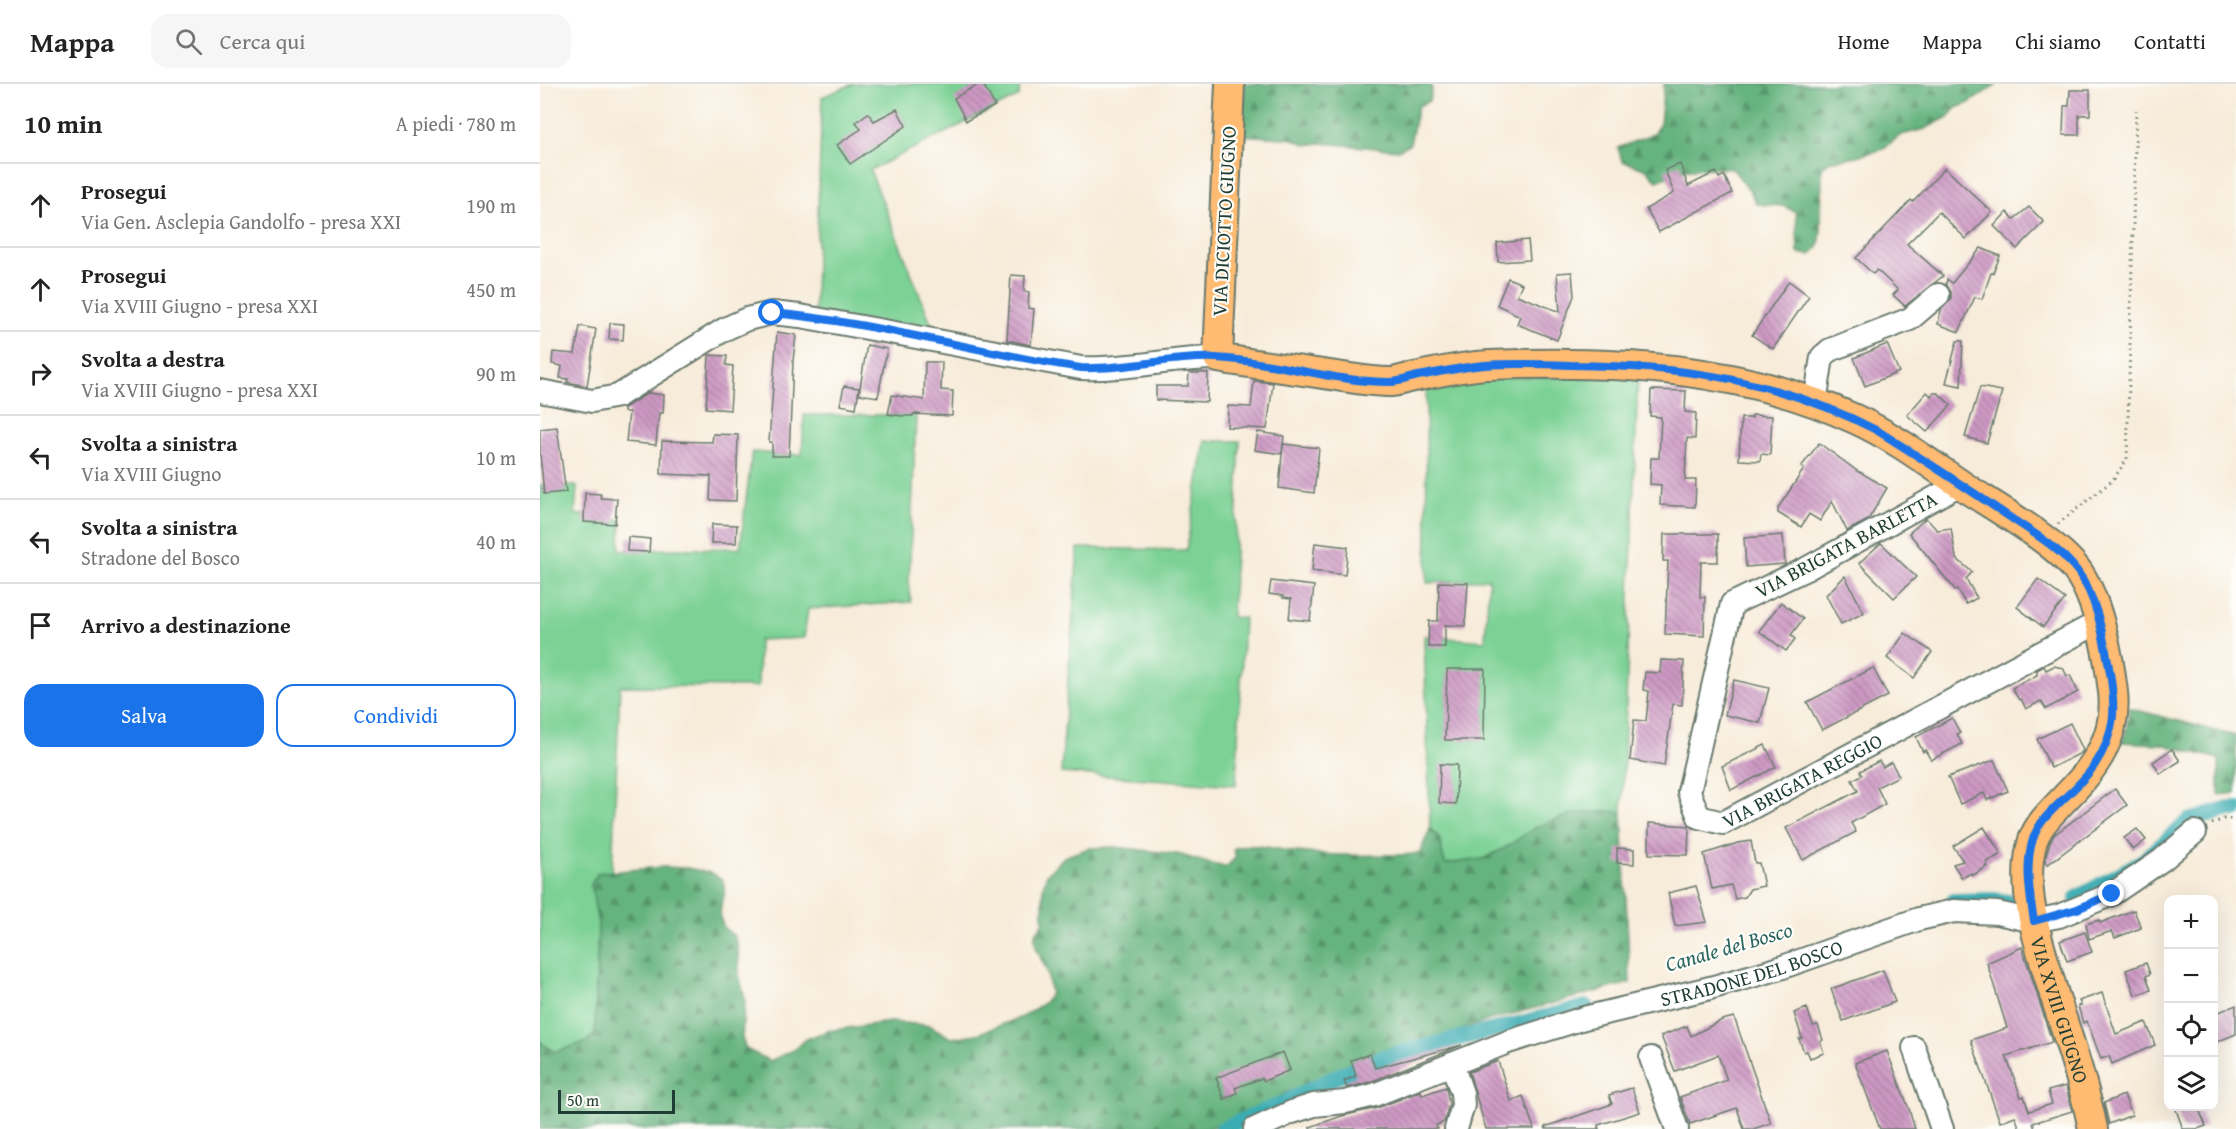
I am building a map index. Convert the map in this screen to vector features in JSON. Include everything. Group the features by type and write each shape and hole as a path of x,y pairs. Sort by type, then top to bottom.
{"main road":[{"name":"VIA DICIOTTO GIUGNO","path":"1218,358 1230,84"},
{"name":"VIA XVIII GIUGNO","path":"1218,358 1393,382 1483,366 1611,365 1673,369 1734,378 1815,404 1857,420 1878,431 2040,538 2069,561 2078,572 2092,600 2099,622 2113,686 2115,710 2111,732 2099,758 2083,780 2040,824 2033,841 2029,861 2032,908 2093,1129"}],"street":[{"path":"1815,404 1822,357 1830,350 1910,319 1938,296"},
{"path":"540,391 592,401 618,396 725,329 747,319 772,313 864,327 1081,368 1104,369 1194,358 1218,358"},
{"name":"VIA BRIGATA BARLETTA","path":"1732,604 1806,569 1960,484"},
{"name":"VIA BRIGATA REGGIO","path":"1732,604 1689,792 1699,817 1723,823 2099,622"},
{"name":"STRADONE DEL BOSCO","path":"1255,1129 1292,1112 1314,1105 1345,1102 1374,1095 1508,1042 1584,1018 1699,991 1777,969 1919,919 1954,911 1997,913 2032,908 2077,909 2112,894 2162,861 2195,832"},
{"path":"1914,1048 1942,1129"},
{"path":"1651,1058 1677,1129"},
{"path":"1452,1064 1462,1093 1463,1105 1456,1129"}],"path":[{"path":"2040,538 2113,480 2127,459 2136,110"},
{"path":"2195,832 2223,819 2236,819"}],"green space":[{"path":"853,84 1020,84 1019,96 870,170 941,348 814,322 822,97"},
{"path":"1244,84 1430,84 1432,89 1429,101 1418,106 1410,144 1398,150 1320,143 1307,145 1294,139 1242,135"},
{"path":"1664,84 1997,84 1969,103 1956,108 1948,117 1925,129 1901,135 1881,150 1832,160 1822,167 1821,232 1819,246 1811,255 1798,253 1796,212 1783,206 1756,204 1751,193 1733,169 1694,169 1657,181 1647,170 1622,161 1618,148 1653,134 1660,124"},
{"path":"1638,376 1622,812 1572,814 1483,859 1445,864 1439,838 1430,829 1424,636 1485,641 1489,579 1427,583 1426,378"},
{"path":"804,415 916,415 909,584 911,602 808,609 804,638 759,640 758,687 620,686 612,871 598,873 591,885 598,923 595,1034 586,1042 555,1052 540,1042 540,485 577,486 575,514 621,520 620,550 740,548 752,452 802,455"},
{"path":"1205,441 1240,441 1232,617 1244,618 1236,785 1061,773 1078,548 1186,550"},
{"path":"2129,708 2236,736 2236,793 2219,795 2219,759 2161,744 2122,742 2126,732"},
{"path":"1622,812 1630,983 1489,1020 1449,1035 1391,1066 1356,1078 1287,1092 1256,1110 1208,1129 540,1129 540,1042 555,1052 586,1042 595,1034 598,923 591,885 598,873 662,867 687,868 712,873 723,880 725,892 720,917 724,928 734,936 738,948 739,974 745,999 742,1038 746,1049 770,1061 795,1049 804,1040 827,1031 890,1022 929,1025 951,1038 977,1034 1022,1017 1044,1003 1051,993 1046,970 1035,940 1035,933 1043,924 1043,887 1047,874 1064,857 1089,848 1115,847 1177,854 1215,865 1227,866 1236,857 1233,849 1249,846 1329,855 1411,854 1420,852 1430,829 1439,838 1445,864 1483,859 1505,848 1536,827 1572,814"}],"building":[{"path":"983,84 995,106 966,121 954,98"},
{"path":"2070,90 2090,90 2090,115 2079,115 2079,135 2063,135 2064,106 2069,106"},
{"path":"897,109 906,126 850,164 837,145 861,129 856,122 868,113 874,121"},
{"path":"1680,164 1688,186 1716,172 1719,178 1724,175 1732,193 1659,232 1646,209 1674,193 1665,170"},
{"path":"1945,168 1992,212 1966,239 1939,212 1907,244 1943,276 1905,306 1893,295 1898,290 1877,270 1873,274 1856,258"},
{"path":"2029,207 2044,222 2017,249 1994,226 2007,212 2014,219"},
{"path":"1528,240 1530,260 1498,262 1497,243"},
{"path":"1981,248 2000,256 1982,299 1975,297 1959,332 1938,324 1941,310 1951,299 1951,292 1946,284 1947,279 1952,283"},
{"path":"1572,272 1574,296 1557,340 1517,324 1520,316 1497,305 1508,278 1522,284 1517,295 1560,312 1557,273"},
{"path":"1011,275 1025,276 1024,291 1029,292 1028,308 1034,309 1031,345 1007,340"},
{"path":"1789,281 1809,296 1773,349 1752,335"},
{"path":"610,323 624,324 623,340 609,339"},
{"path":"580,326 596,329 587,386 567,382 568,379 560,378 562,366 552,364 553,352 575,354"},
{"path":"777,332 796,335 789,456 772,456 772,442 769,442"},
{"path":"1957,341 1963,341 1961,386 1946,383"},
{"path":"1887,344 1899,372 1865,386 1854,358"},
{"path":"867,345 887,349 878,397 859,394"},
{"path":"709,355 727,356 726,365 733,366 730,410 706,408"},
{"path":"925,362 942,362 941,390 953,391 952,416 888,414 892,395 924,400"},
{"path":"1189,373 1208,373 1207,402 1156,400 1156,386 1188,386"},
{"path":"1254,381 1273,383 1267,429 1227,427 1228,406 1251,407"},
{"path":"844,386 859,388 856,408 840,405"},
{"path":"1980,387 2002,391 1987,443 1965,437"},
{"path":"1651,390 1686,391 1685,412 1696,413 1695,439 1687,438 1685,480 1696,480 1695,507 1660,505 1661,485 1650,484 1651,458 1659,458 1661,417 1650,416"},
{"path":"1927,392 1931,396 1933,393 1938,393 1951,405 1927,432 1907,415"},
{"path":"648,393 664,395 663,413 659,413 656,445 626,442 629,412 624,412 624,408"},
{"path":"1752,415 1772,416 1770,455 1761,454 1760,461 1739,460 1741,418 1752,418"},
{"path":"557,427 566,492 544,494 540,429"},
{"path":"1258,432 1284,436 1282,454 1255,450"},
{"path":"713,434 738,435 736,501 710,500 711,476 661,474 662,441 712,442"},
{"path":"1819,443 1860,473 1887,488 1868,520 1847,531 1832,501 1820,521 1809,514 1801,527 1778,513 1778,508 1804,469 1801,467"},
{"path":"1283,444 1319,448 1314,493 1279,488"},
{"path":"585,493 601,494 600,498 617,499 615,524 584,522"},
{"path":"1926,518 1937,530 1951,528 1956,558 1972,572 1966,579 1977,598 1966,604 1957,589 1956,591 1909,533"},
{"path":"712,524 737,525 736,543 711,543"},
{"path":"1664,534 1718,534 1718,562 1701,562 1700,597 1705,597 1704,636 1665,634 1668,561 1663,561"},
{"path":"1783,535 1785,564 1746,567 1744,538"},
{"path":"628,537 650,539 649,552 627,551"},
{"path":"1315,543 1348,547 1345,575 1312,571"},
{"path":"1881,543 1916,577 1894,598 1859,563"},
{"path":"1845,576 1864,613 1841,624 1826,595"},
{"path":"2038,579 2065,599 2043,627 2017,607"},
{"path":"1271,581 1314,586 1310,621 1289,619 1291,599 1269,594"},
{"path":"1439,582 1468,583 1465,626 1445,625 1445,647 1428,647 1429,621 1438,621"},
{"path":"1781,602 1803,619 1791,635 1795,639 1786,651 1759,631"},
{"path":"1905,633 1932,652 1914,678 1887,658"},
{"path":"1661,660 1684,661 1682,705 1673,704 1664,766 1630,760 1634,720 1646,721 1649,691 1643,690 1645,672 1660,673"},
{"path":"2044,666 2046,670 2054,666 2063,668 2067,676 2070,675 2078,692 2046,709 2041,701 2026,709 2012,688 2037,675 2037,670"},
{"path":"1873,668 1888,696 1822,730 1807,702"},
{"path":"1447,669 1485,669 1484,740 1445,740"},
{"path":"1734,680 1769,688 1760,723 1725,715"},
{"path":"1952,718 1960,733 1957,734 1962,744 1931,760 1925,750 1923,752 1916,737"},
{"path":"2070,723 2083,750 2051,768 2037,739"},
{"path":"1765,745 1776,767 1731,790 1722,766"},
{"path":"2172,749 2180,761 2160,774 2153,762"},
{"path":"1994,760 2008,791 1987,800 1984,793 1960,804 1948,777"},
{"path":"1879,761 1883,767 1891,762 1899,776 1877,787 1885,804 1851,823 1856,832 1803,860 1786,828 1858,791 1852,780 1862,775 1860,771"},
{"path":"1440,764 1457,765 1456,804 1439,803"},
{"path":"2115,789 2127,805 2047,865 2045,861 2054,835"},
{"path":"1649,823 1689,826 1688,855 1649,854"},
{"path":"1984,827 2001,854 1986,863 1988,866 1972,876 1971,873 1962,878 1953,864 1963,861 1953,846"},
{"path":"2137,829 2146,840 2133,850 2124,838"},
{"path":"1751,841 1755,863 1759,863 1764,886 1750,889 1745,897 1735,899 1731,885 1712,889 1704,854"},
{"path":"1617,848 1634,849 1634,864 1617,863"},
{"path":"1696,886 1707,922 1675,926 1668,893"},
{"path":"2134,910 2141,928 2115,938 2112,931 2089,939 2086,924 2099,920 2100,923"},
{"path":"2085,932 2092,952 2067,961 2060,941"},
{"path":"2022,947 2052,1042 2006,1056 2021,1097 2024,1096 2029,1111 2052,1104 2048,1091 2066,1086 2072,1111 2033,1123 2035,1129 2020,1129 2015,1116 2000,1122 1971,1040 2007,1028 1987,963"},
{"path":"2146,963 2150,974 2146,976 2151,990 2135,995 2126,970"},
{"path":"1883,970 1895,1002 1843,1021 1831,989"},
{"path":"2102,993 2116,1034 2146,1022 2155,1045 2112,1064 2109,1056 2101,1059 2087,1021 2083,1023 2078,1006 2081,1005 2079,1001"},
{"path":"2236,1005 2236,1034 2218,1041 2218,1012"},
{"path":"1807,1008 1813,1026 1818,1025 1824,1053 1810,1058 1807,1051 1804,1052 1799,1039 1802,1038 1794,1013"},
{"path":"1734,1017 1771,1123 1753,1129 1744,1129 1737,1108 1690,1124 1680,1097 1727,1080 1718,1055 1675,1071 1661,1036 1687,1026 1691,1036 1722,1020"},
{"path":"1462,1045 1370,1082 1347,1088 1344,1081 1356,1076 1351,1060 1370,1054 1375,1068"},
{"path":"1887,1051 1915,1129 1880,1129 1855,1063"},
{"path":"1283,1052 1290,1070 1264,1081 1262,1078 1235,1088 1237,1093 1224,1099 1216,1078"},
{"path":"1498,1061 1511,1101 1523,1096 1534,1129 1486,1129 1469,1072"},
{"path":"1446,1087 1449,1104 1444,1122 1436,1125 1438,1129 1310,1129 1310,1127 1342,1116 1377,1108 1421,1091 1422,1095"},
{"path":"1632,1088 1640,1112 1598,1125 1599,1129 1546,1129 1545,1127 1612,1104 1609,1095"},
{"path":"2124,1095 2132,1115 2109,1124 2104,1103"},
{"path":"2176,1111 2200,1111 2206,1126 2197,1129 2183,1129"}],"waterway":[{"name":"Canale del Bosco","path":"2077,898 2143,861 2189,821 2236,809"},
{"name":"Canale del Bosco","path":"1954,901 1994,900 2038,906"},
{"name":"Canale del Bosco","path":"1222,1129 1384,1057 1586,1007"}],"route":[{"path":"772,313 896,333 1081,368 1104,369 1194,358 1218,358 1393,382 1416,376 1483,366 1526,364 1611,365 1673,369 1724,376 1763,386 1857,420 1878,431 2030,531 2069,561 2086,584 2099,622 2108,661 2115,710 2111,732 2094,765 2083,780 2040,824 2033,841 2029,861 2029,878 2034,921 2059,916 2112,894"}]}
